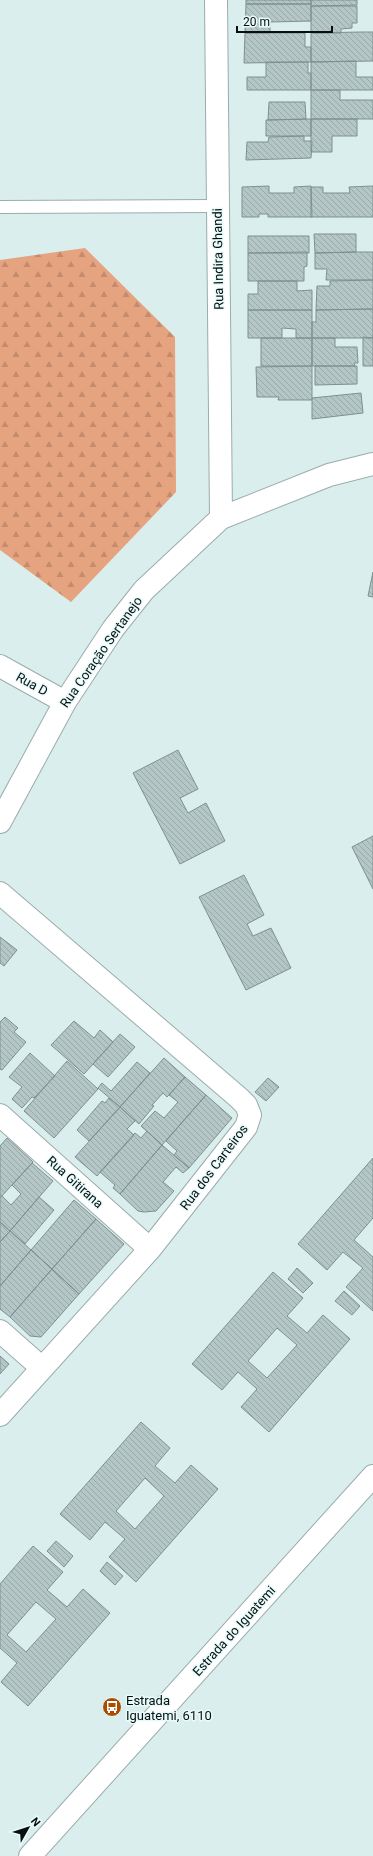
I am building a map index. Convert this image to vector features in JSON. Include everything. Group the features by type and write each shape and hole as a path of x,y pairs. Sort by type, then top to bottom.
{"street":[{"name":"Rua Indira Ghandi","path":"216,0 221,518"},
{"name":"Rua Coração Sertanejo","path":"0,822 65,702 113,629 144,590 221,518 330,475 373,464"},
{"name":"Rua D","path":"0,666 65,702"},
{"name":"Rua dos Carteiros","path":"0,893 246,1105 250,1116 246,1127 150,1249 0,1415"},
{"name":"Rua Gitirana","path":"0,1115 150,1249"},
{"path":"0,1331 42,1368"},
{"name":"Estrada do Iguatemi","path":"30,1856 373,1476"}],"lane":[{"path":"0,207 218,206"}],"green space":[{"path":"85,248 175,337 176,492 71,602 0,550 0,260"}],"building":[{"path":"246,0 311,0 311,4 246,4"},
{"path":"311,0 357,0 357,5 311,6"},
{"path":"246,4 311,4 311,21 270,22 270,33 245,33"},
{"path":"311,6 357,6 357,23 352,23 352,28 341,29 341,33 311,33"},
{"path":"373,32 373,61 311,62 311,33"},
{"path":"245,33 305,33 305,47 311,47 311,62 244,63"},
{"path":"356,61 356,77 373,77 373,90 311,90 311,62"},
{"path":"266,62 308,62 308,73 311,73 311,90 247,90 247,77 266,77"},
{"path":"311,90 340,90 340,100 373,100 373,119 311,119"},
{"path":"269,102 305,102 306,119 268,120"},
{"path":"311,119 357,119 357,136 332,136 332,152 311,152"},
{"path":"311,119 311,136 266,136 266,120"},
{"path":"304,136 304,141 312,141 311,158 246,160 247,142 268,142 269,137"},
{"path":"269,186 269,193 294,193 294,187 311,186 312,217 268,217 268,214 259,214 259,217 242,217 242,187"},
{"path":"373,186 373,217 311,217 311,187 323,187 323,193 350,193 349,187"},
{"path":"314,234 356,234 356,252 315,253"},
{"path":"248,236 309,236 309,253 248,253"},
{"path":"307,252 307,266 304,267 304,281 248,281 248,253"},
{"path":"373,252 373,280 326,280 327,269 315,269 315,253"},
{"path":"373,280 373,309 316,310 317,286 330,286 330,281"},
{"path":"258,281 297,281 297,291 312,290 312,310 248,310 248,294 258,294"},
{"path":"373,309 373,338 312,338 312,322 316,322 316,310"},
{"path":"248,310 312,310 312,338 296,338 296,329 282,328 282,338 248,338"},
{"path":"363,337 373,338 373,366 363,366"},
{"path":"261,338 312,338 312,366 261,366"},
{"path":"312,338 335,338 335,347 357,347 358,363 354,363 355,366 312,366"},
{"path":"312,366 312,400 278,400 279,397 257,397 256,367"},
{"path":"315,366 357,366 357,384 315,385"},
{"path":"361,393 363,413 312,419 312,398"},
{"path":"373,572 373,597 368,596"},
{"path":"178,750 198,789 180,798 188,813 206,803 225,841 180,864 133,773"},
{"path":"373,836 373,889 352,847"},
{"path":"244,875 264,915 247,924 253,936 271,928 291,968 246,990 199,897"},
{"path":"0,937 17,950 4,966 0,963"},
{"path":"5,1017 18,1028 14,1032 26,1042 2,1070 0,1069 0,1022"},
{"path":"74,1021 94,1038 100,1030 113,1042 84,1074 51,1045"},
{"path":"120,1034 135,1047 108,1077 93,1064"},
{"path":"30,1053 55,1076 22,1108 12,1099 22,1087 9,1077"},
{"path":"164,1058 185,1077 167,1097 163,1093 152,1105 154,1106 139,1124 120,1107"},
{"path":"67,1061 98,1089 54,1138 24,1111"},
{"path":"137,1062 150,1073 120,1107 98,1088 102,1083 111,1091"},
{"path":"185,1077 206,1095 162,1145 141,1126 155,1111 164,1118 178,1102 169,1095"},
{"path":"268,1078 279,1087 266,1101 255,1092"},
{"path":"206,1095 232,1118 189,1168 174,1155 177,1151 166,1141"},
{"path":"109,1098 120,1107 89,1141 77,1130 102,1101 105,1103"},
{"path":"120,1107 135,1121 127,1129 134,1135 97,1176 75,1157"},
{"path":"147,1131 162,1145 120,1194 113,1188 115,1185 100,1172 135,1133 141,1138"},
{"path":"7,1138 33,1162 0,1198 0,1146"},
{"path":"162,1145 189,1168 183,1173 176,1167 163,1182 174,1191 156,1211 138,1211 120,1194"},
{"path":"373,1158 373,1218 354,1240 373,1257 373,1311 346,1287 363,1268 343,1252 327,1270 298,1244"},
{"path":"32,1163 53,1181 10,1231 0,1222 0,1198 2,1196 11,1205 21,1194 12,1185"},
{"path":"39,1197 54,1210 25,1244 10,1231"},
{"path":"74,1200 96,1219 52,1269 31,1250"},
{"path":"96,1219 124,1244 79,1294 52,1269"},
{"path":"0,1222 10,1231 0,1242"},
{"path":"10,1231 31,1250 0,1286 0,1242"},
{"path":"31,1250 52,1269 10,1317 0,1309 0,1286"},
{"path":"297,1268 313,1283 303,1293 288,1279"},
{"path":"52,1269 79,1294 41,1337 30,1336 10,1317"},
{"path":"273,1272 303,1298 287,1316 307,1333 323,1315 350,1339 269,1432 241,1407 257,1389 238,1372 222,1390 192,1364","holes":["277,1328 297,1345 267,1378 248,1361"]},
{"path":"344,1291 360,1306 352,1315 335,1301"},
{"path":"0,1356 9,1364 0,1374"},
{"path":"141,1422 170,1448 155,1466 175,1483 191,1465 218,1489 136,1582 109,1557 125,1539 105,1522 90,1540 60,1514","holes":["145,1478 164,1496 135,1529 116,1511"]},
{"path":"56,1541 73,1556 64,1567 47,1551"},
{"path":"33,1546 63,1572 47,1590 67,1607 83,1589 110,1613 28,1706 1,1682 17,1663 0,1648 0,1584","holes":["36,1602 56,1619 26,1652 7,1635"]},
{"path":"107,1562 123,1576 115,1585 100,1571"}],"place":[{"name":"Estrada Iguatemi, 6110","path":"112,1707"}]}
